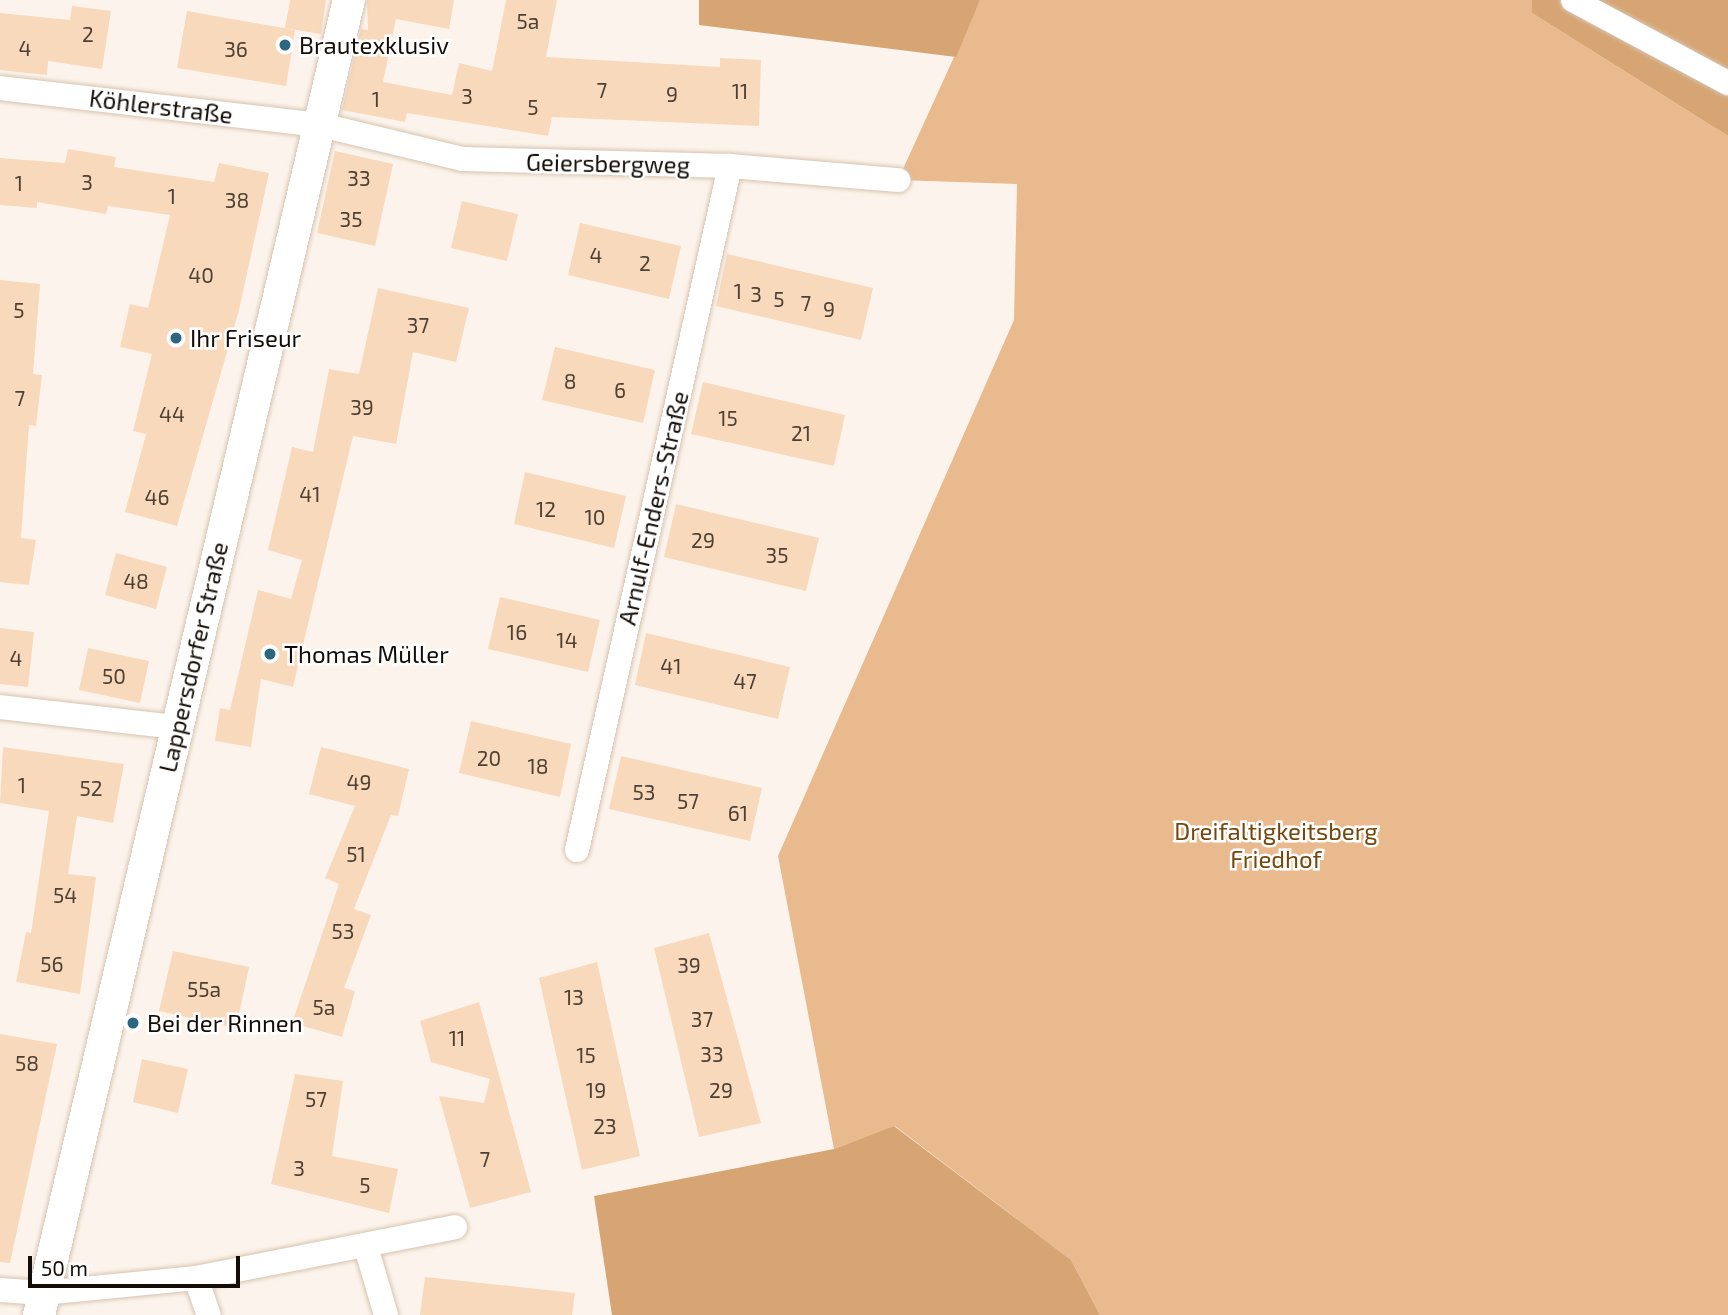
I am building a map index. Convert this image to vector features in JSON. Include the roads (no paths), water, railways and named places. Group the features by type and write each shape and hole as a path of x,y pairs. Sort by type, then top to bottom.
{"street":[{"name":"Lappersdorfer Straße","path":"41,1304 349,0"},
{"path":"1573,0 1728,83"},
{"name":"Köhlerstraße","path":"0,88 321,125"},
{"name":"Geiersbergweg","path":"321,125 463,159 730,166 898,180"},
{"name":"Arnulf-Enders-Straße","path":"577,850 730,166"},
{"path":"0,707 176,727"},
{"path":"0,1290 41,1304 366,1247 455,1227"},
{"path":"366,1247 386,1315"},
{"path":"196,1278 209,1315"}],"place":[{"name":"Brautexklusiv","path":"285,45"},
{"name":"Ihr Friseur","path":"176,338"},
{"name":"Thomas Müller","path":"270,654"},
{"name":"Bei der Rinnen","path":"133,1023"}],"park label":[{"name":"Dreifaltigkeitsberg Friedhof","path":"1276,845"}]}
